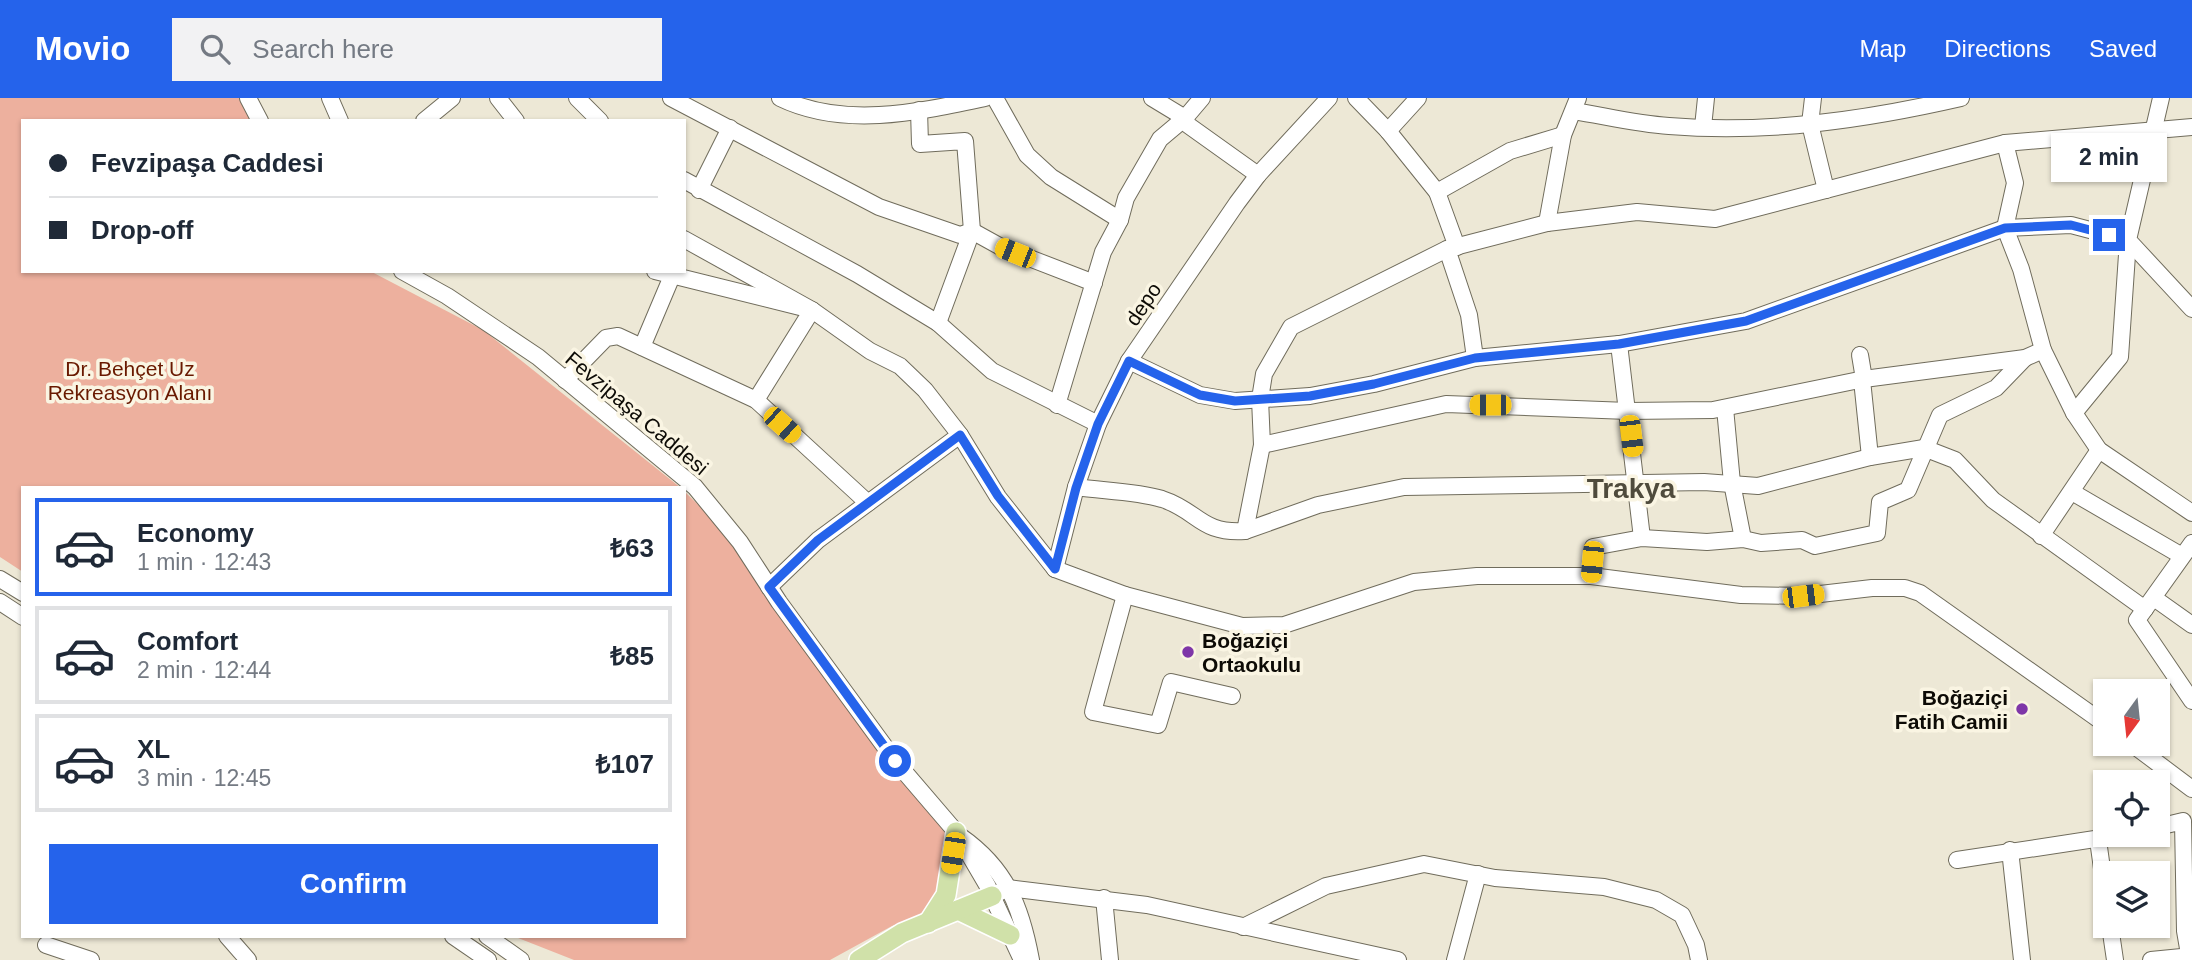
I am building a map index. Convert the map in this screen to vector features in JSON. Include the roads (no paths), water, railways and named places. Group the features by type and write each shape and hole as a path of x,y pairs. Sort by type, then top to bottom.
{"main road":[{"path":"928,923 946,895 956,832"},
{"path":"859,960 902,933 1000,892"},
{"path":"958,910 1010,935"},
{"path":"880,960 902,933"}],"street":[{"path":"248,98 259,119"},
{"path":"330,98 339,119"},
{"path":"426,119 452,98"},
{"path":"498,98 514,119"},
{"path":"577,98 598,119"},
{"path":"671,98 879,206 960,235 972,231 1000,247 1094,283"},
{"path":"780,98 850,118 919,110 984,98"},
{"path":"995,98 1027,155 1051,177 1120,220"},
{"path":"1152,98 1185,118 1188,125 1258,175"},
{"path":"1057,405 1103,252 1120,220 1125,198 1160,139 1185,118 1202,98"},
{"name":"depo","path":"1055,569 1076,488 1098,424 1129,361 1258,175 1329,98"},
{"path":"1356,98 1388,131 1437,192 1469,315 1475,358"},
{"path":"1388,131 1418,98"},
{"path":"1703,127 1706,98"},
{"path":"1813,98 1811,124 1826,190"},
{"path":"1547,223 1563,135 1576,104 1668,127 1763,129 1855,120 1961,98"},
{"path":"2074,412 2119,356 2128,240 2157,129 2161,98"},
{"path":"919,110 920,144 965,141 972,231 939,323"},
{"path":"1245,531 1262,446 1260,399 1265,374 1291,327 1452,248 1547,223 1637,212 1715,219 2005,143 2192,127"},
{"path":"699,190 730,128"},
{"path":"1437,192 1510,151 1563,135"},
{"path":"2005,143 2015,183 2005,228 2043,350 2074,412 2099,450 2192,513"},
{"path":"686,181 857,274 939,323 992,371 1098,424"},
{"path":"1129,361 1200,395 1235,401 1310,396 1374,384 1475,358 1619,344 1746,321 2005,228 2071,225 2128,240 2192,310"},
{"path":"686,240 812,310 870,351 900,366 925,390 960,435 998,496 1055,569 1125,596 1242,626 1284,625 1414,582 1476,576 1591,576 1741,595 1803,596 1872,588 1905,588 1920,593 2093,716"},
{"name":"Fevzipaşa Caddesi","path":"405,273 538,357 695,486 740,542 769,587 895,761 956,832 1000,892"},
{"path":"662,273 812,310"},
{"path":"642,347 672,276"},
{"path":"757,400 812,310"},
{"path":"565,380 610,335 642,347 757,400 868,503"},
{"path":"1619,344 1643,538"},
{"path":"1262,446 1446,404 1628,411 1725,408 1863,379 2025,358 2043,350"},
{"path":"1860,355 1870,457"},
{"path":"1591,576 1593,547 1643,538 1707,542 1743,539 1761,543 1802,540 1815,546 1877,533 1880,502 1908,490 1940,415 1996,388 2025,358"},
{"path":"1725,408 1732,483 1743,539"},
{"path":"769,587 818,540 960,435"},
{"path":"1076,488 1158,498 1181,506 1208,528 1245,531 1318,505 1404,487 1461,484 1732,483 1758,486 1870,457 1924,448 1955,460 1993,500 2041,536 2150,603 2192,625"},
{"path":"2041,536 2099,450"},
{"path":"2072,492 2187,549 2137,620 2192,701"},
{"path":"0,579 21,592"},
{"path":"1125,596 1093,712 1158,725 1171,682 1232,696"},
{"path":"0,602 21,616"},
{"path":"2148,756 2192,788"},
{"path":"2151,960 2191,957 2185,931 2183,821 2170,824"},
{"path":"1957,860 2010,850 2093,841"},
{"path":"2010,850 2022,960"},
{"path":"1243,927 1326,886 1424,864 1478,874 1604,887 1656,900 1682,915 1696,945 1699,960"},
{"path":"1455,960 1478,874"},
{"path":"1000,892 1104,898 1398,960"},
{"path":"1000,892 1010,935 1022,960"},
{"path":"1000,892 1017,904 1031,960"},
{"path":"1104,898 1110,960"},
{"path":"228,938 244,959"},
{"path":"456,938 488,960"},
{"path":"490,938 521,960"},
{"path":"2112,938 2115,960"},
{"path":"45,947 91,960"}],"place":[{"name":"Boğaziçi Ortaokulu","path":"1188,652"},
{"name":"Boğaziçi Fatih Camii","path":"2022,709"}],"district":[{"name":"Trakya","path":"1631,488"}],"park label":[{"name":"Dr. Behçet Uz Rekreasyon Alanı","path":"130,380"}]}
